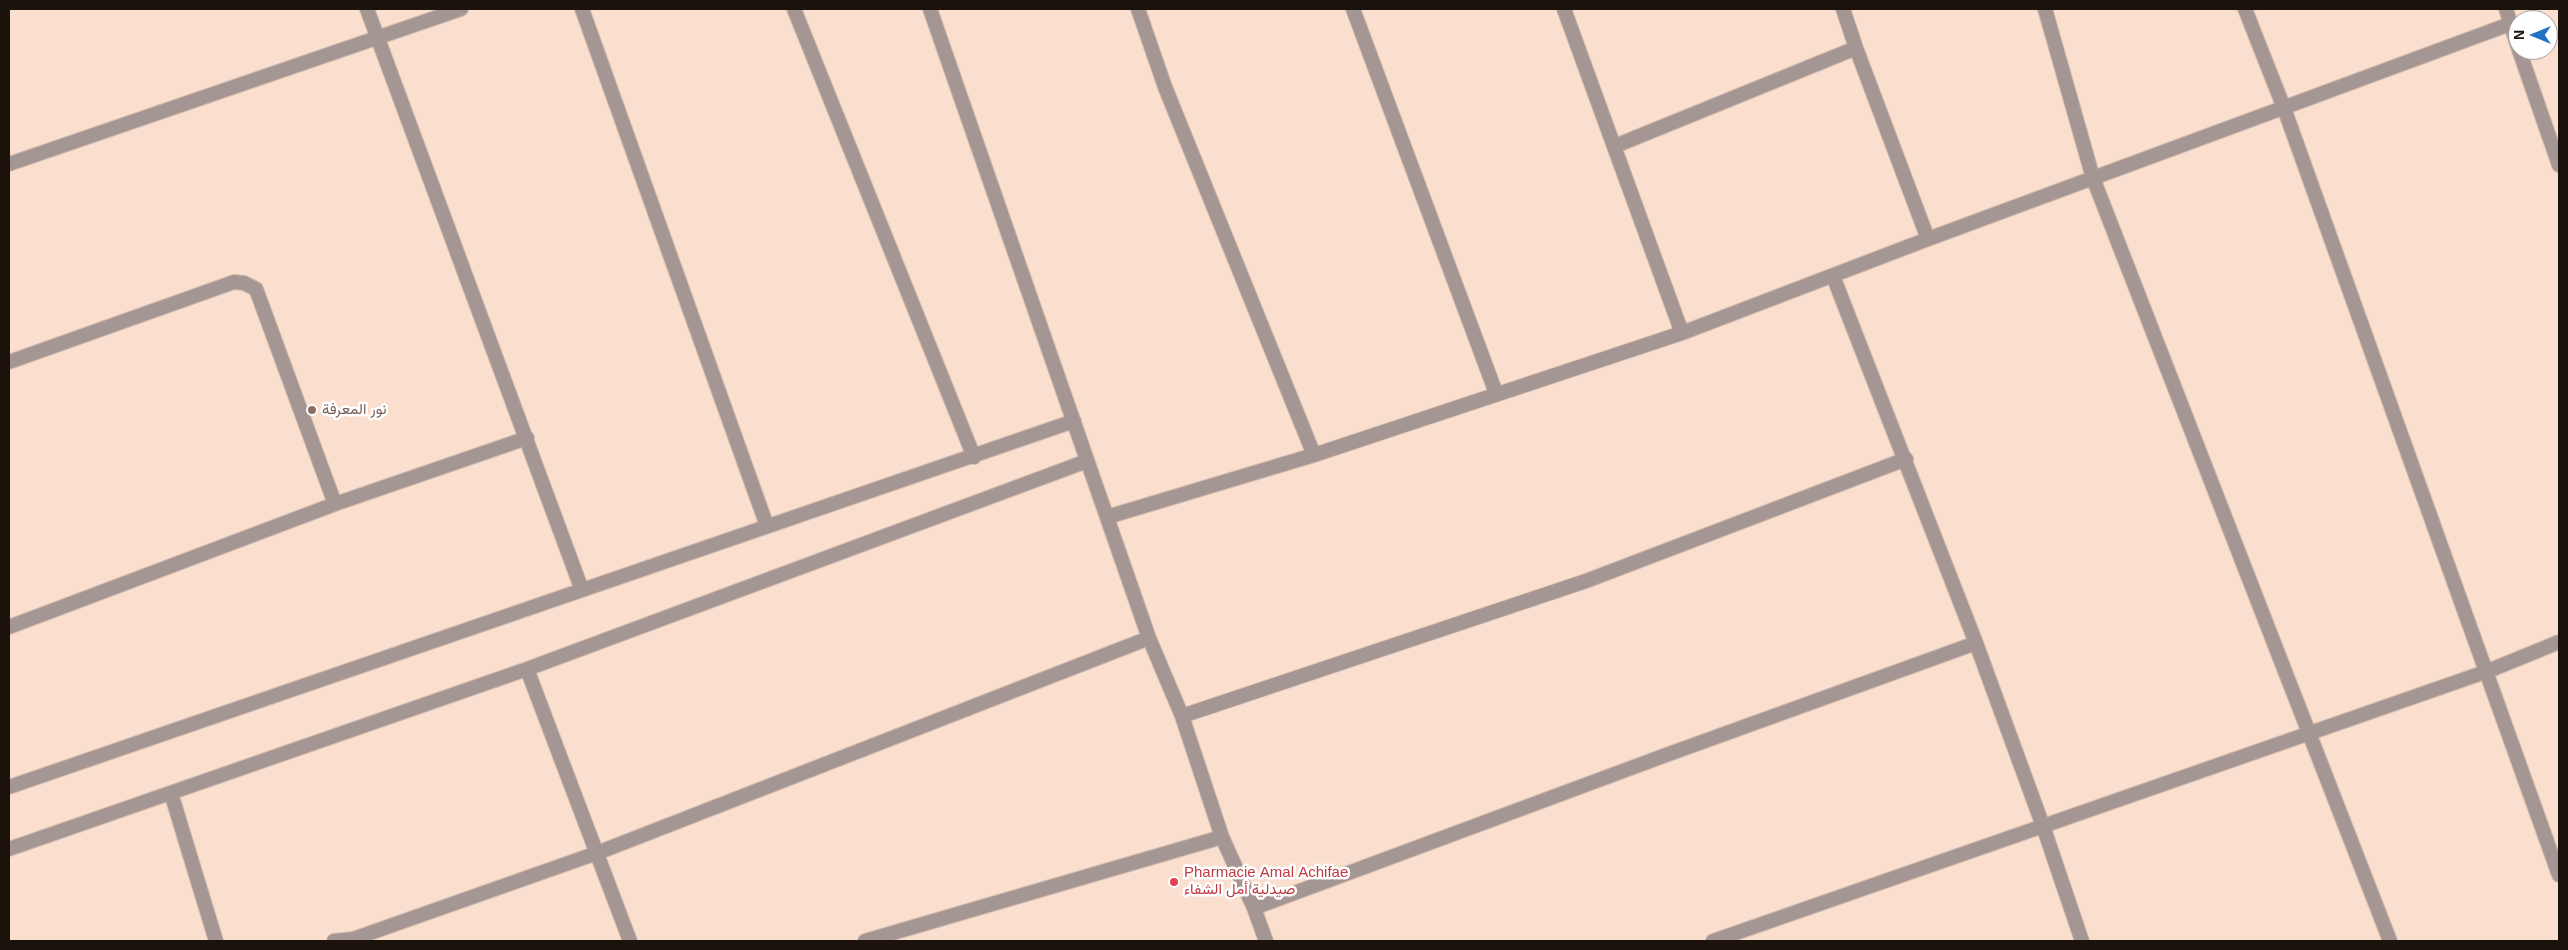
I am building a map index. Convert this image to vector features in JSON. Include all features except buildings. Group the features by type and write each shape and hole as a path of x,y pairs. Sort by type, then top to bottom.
{"street":[{"path":"367,9 528,438 582,590"},
{"path":"9,164 461,9"},
{"path":"582,9 767,526"},
{"path":"794,9 974,457"},
{"path":"930,9 1149,638 1182,716 1222,837 1254,908 1266,941"},
{"path":"1138,9 1165,87 1314,455"},
{"path":"1352,9 1496,393"},
{"path":"1564,9 1682,333"},
{"path":"1843,9 1928,239"},
{"path":"2045,9 2093,178 2390,941"},
{"path":"2245,9 2284,108 2488,671 2559,875"},
{"path":"1107,517 1314,455 1496,393 1682,333 1928,239 2508,25"},
{"path":"1615,146 1856,48"},
{"path":"2522,60 2559,164"},
{"path":"1833,276 1906,459 1976,643 2043,826 2082,941"},
{"path":"9,362 234,282 244,282 256,289 335,504"},
{"path":"9,787 767,526 974,457 1074,421"},
{"path":"9,627 335,504 528,438"},
{"path":"1182,716 1586,581 1906,459"},
{"path":"9,849 528,669 1087,462"},
{"path":"334,941 354,940 597,852 1149,638"},
{"path":"1713,941 2488,671 2559,642"},
{"path":"1254,908 1666,755 1976,643"},
{"path":"528,669 630,941"},
{"path":"171,794 216,941"},
{"path":"865,941 1222,837"}],"place":[{"name":"نور المعرفة","path":"312,410"},
{"name":"Pharmacie Amal Achifae صيدلية أمل الشفاء","path":"1174,882"}]}
